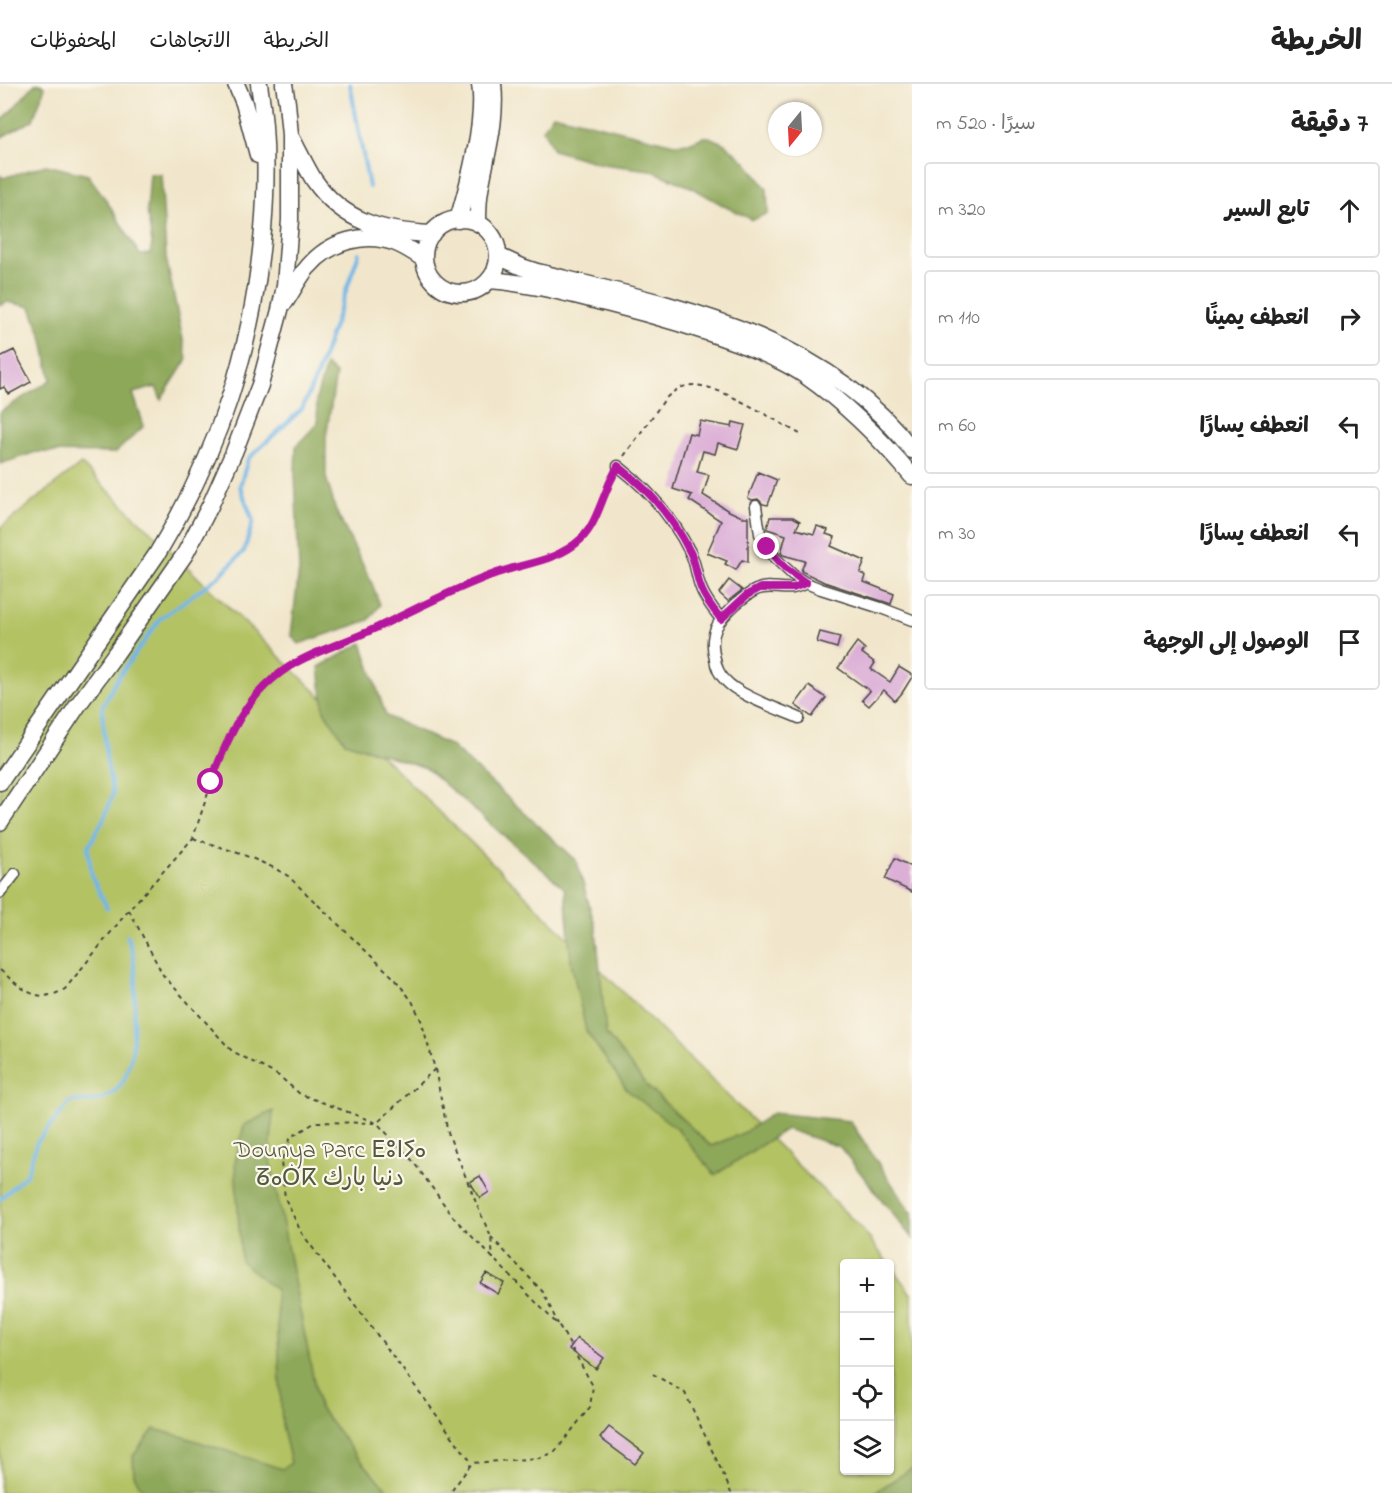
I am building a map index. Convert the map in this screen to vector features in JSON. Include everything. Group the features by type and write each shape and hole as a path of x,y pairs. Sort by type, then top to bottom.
{"highway":[{"path":"236,84 248,116 266,188"},
{"path":"0,782 157,554 200,476 223,421 248,336 258,278 266,188 263,109 259,84"},
{"path":"0,822 78,705 185,554 234,452 260,385 285,286 290,220 290,135 284,84"},
{"path":"458,219 469,179 481,117 480,84"},
{"path":"478,223 480,190 493,128 495,99 493,84"},
{"path":"290,135 314,179 330,198 350,214 364,222 396,232 432,234"},
{"path":"458,219 478,223 493,237 497,246 497,266 489,280 475,290 458,293 450,291 435,282 429,275 424,259 427,243 439,227 448,222 458,219"},
{"path":"280,310 308,267 318,256 344,242 358,238 388,240 424,259"},
{"path":"498,256 537,272 676,307 771,341 830,374 869,403 912,450"},
{"path":"489,280 535,285 665,318 780,360 805,375 852,413 912,476"}],"street":[{"path":"618,466 634,478 662,508 691,553 701,590 721,619"},
{"path":"756,506 760,534 767,547 785,568 806,583 912,620"},
{"path":"799,718 737,690 724,680 717,667 712,641 721,619 747,595 760,588 793,588 806,583"},
{"path":"0,893 15,874"}],"path":[{"path":"0,970 28,992 38,996 57,994 65,989 129,910 193,838 222,751 251,699 270,680 303,658 497,573 534,564 564,551 581,539 594,522 624,456 672,392 686,386 715,389 800,434"},
{"path":"193,838 274,867 288,876 394,979 412,1001 421,1020 435,1069 448,1132 491,1237 493,1259"},
{"path":"129,910 163,975 232,1051 279,1076 300,1094 376,1123 412,1160 454,1218 560,1327"},
{"path":"435,1069 376,1123 316,1122 291,1137 281,1162 285,1198 301,1232 472,1464"},
{"path":"450,1493 472,1464 540,1458 555,1452 590,1407 593,1386 543,1292 491,1237"},
{"path":"653,1374 685,1393 731,1493"}],"green space":[{"path":"35,84 42,84 45,87 33,120 0,138 0,123"},
{"path":"553,114 674,144 689,143 709,137 725,144 746,162 767,189 768,213 753,220 691,187 650,170 602,164 553,150 543,129"},
{"path":"46,165 88,175 140,255 150,254 152,244 147,210 150,174 161,174 166,258 187,359 161,400 156,387 133,393 144,426 115,453 36,452 0,464 0,412 51,380 43,340 31,307 7,302 0,305 0,175 3,178"},
{"path":"326,365 336,374 326,437 326,477 336,511 371,581 380,605 369,620 299,644 291,635 299,570 296,446 318,423 316,399"},
{"name":"Dounya Parc ⴹⵓⵏⵢⴰ ⵒⴰⵔⴽ دنيا بارك","path":"81,464 514,884 862,1229 885,1259 840,1259 840,1475 894,1475 894,1270 912,1295 912,1493 0,1493 0,528"},
{"path":"362,643 386,716 451,746 576,860 596,928 606,1034 647,1086 711,1146 743,1133 773,1113 850,1121 912,1212 912,1238 840,1147 786,1129 715,1175 676,1128 627,1090 586,1031 571,962 565,889 426,768 345,742 324,711 319,667"},
{"path":"273,1111 270,1159 319,1407 356,1455 391,1493 144,1493 134,1475 133,1456 154,1429 282,1469 291,1463 282,1425 276,1290 241,1261 235,1162 244,1125"},
{"path":"912,1468 912,1493 874,1493"}],"building":[{"path":"14,350 31,382 9,394 4,387 0,389 0,357"},
{"path":"700,421 732,427 733,422 745,425 738,449 718,443 715,454 703,451 697,472 709,475 703,495 727,510 742,517 748,517 748,562 742,560 736,570 725,564 727,561 707,553 721,521 689,500 692,495 673,489 689,433 697,435"},
{"path":"758,472 777,480 768,505 758,499 748,498"},
{"path":"770,517 793,517 800,521 796,529 814,534 817,526 828,530 826,534 835,537 831,546 865,561 860,573 866,576 864,582 894,594 891,604 824,582 801,571 805,561 781,553 786,535 767,529"},
{"path":"729,580 742,590 728,601 719,593"},
{"path":"820,632 840,637 837,648 817,642"},
{"path":"857,642 865,649 862,653 875,663 871,669 890,682 899,667 912,675 895,701 884,690 869,706 862,700 870,691 838,668"},
{"path":"809,686 826,698 812,717 795,705"},
{"path":"895,858 912,867 912,892 885,879"},
{"path":"480,1176 489,1192 480,1198 470,1182"},
{"path":"486,1273 504,1283 498,1294 480,1283"},
{"path":"577,1338 604,1358 596,1369 569,1349"},
{"path":"609,1427 644,1453 635,1464 600,1438"}],"waterway":[{"path":"350,84 369,187"},
{"path":"107,908 92,877 88,848 105,816 113,794 106,757 102,707 117,679 161,618 218,577 244,551 253,521 240,486 248,459 302,409 317,375 359,253"},
{"path":"0,1199 27,1174 37,1142 70,1102 102,1099 115,1091 124,1080 132,1055 136,980 133,954 127,936"}],"route":[{"path":"211,782 222,751 251,699 285,668 473,582 513,568 534,564 564,551 581,539 594,522 618,466 634,478 662,508 691,553 701,590 721,619 747,595 760,588 793,588 806,583 785,568 767,547"}]}
